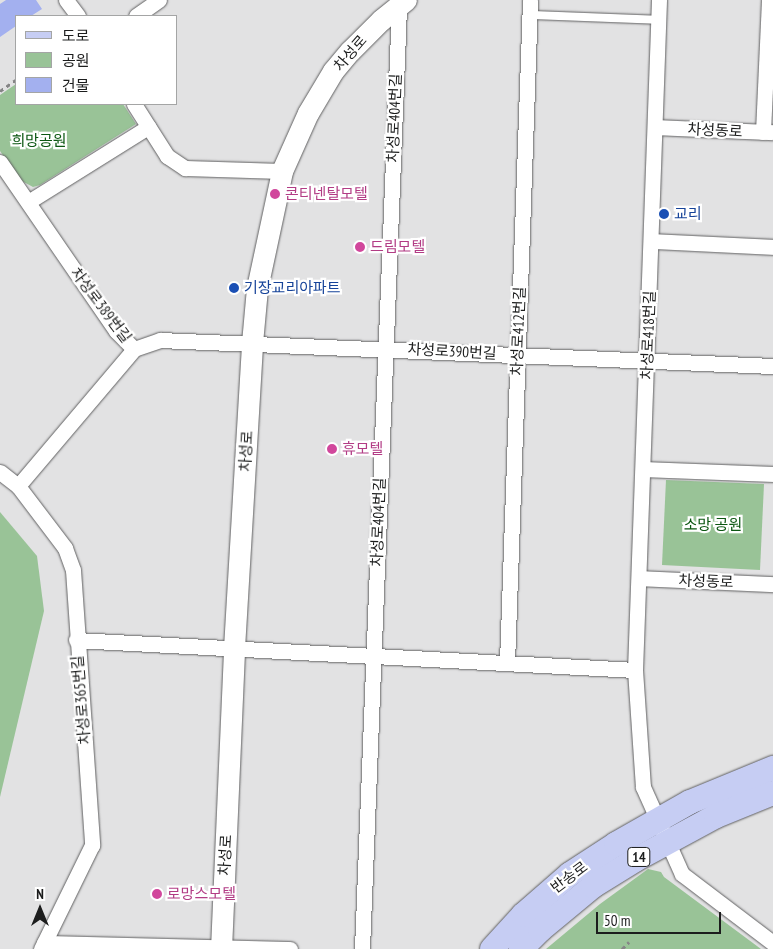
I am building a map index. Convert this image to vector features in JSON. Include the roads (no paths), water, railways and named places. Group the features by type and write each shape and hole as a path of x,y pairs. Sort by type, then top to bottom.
{"main road":[{"name":"차성로","path":"221,948 234,648 252,343 258,288 282,171 308,113 333,71 367,32 403,3"},
{"name":"반송로","path":"492,949 523,915 570,874 616,844 720,788 773,768"},
{"name":"반송로","path":"521,949 540,930 594,886 716,816 773,793"}],"street":[{"path":"66,0 77,15"},
{"path":"137,15 159,0"},
{"name":"차성로412번길","path":"507,663 530,0"},
{"name":"차성로418번길","path":"658,820 643,787 635,670 652,241 659,0"},
{"path":"768,132 770,1"},
{"name":"차성로404번길","path":"362,949 385,348 403,3"},
{"path":"135,105 167,156 185,168 282,171"},
{"path":"28,202 148,126"},
{"name":"차성동로","path":"656,127 768,132"},
{"name":"차성로389번길","path":"0,162 116,331 134,349 160,340 252,343"},
{"path":"652,241 773,247"},
{"name":"차성로390번길","path":"252,343 773,366"},
{"path":"18,486 134,349"},
{"path":"643,469 773,474"},
{"name":"차성로365번길","path":"0,472 18,486 65,548 73,570 76,640 92,845 42,946 221,948"},
{"name":"차성동로","path":"639,578 773,584"},
{"path":"76,640 635,670"},
{"path":"658,820 682,874 773,943"},
{"path":"221,948 290,949"}],"lane":[{"path":"530,15 659,20"}],"place":[{"name":"콘티넨탈모텔","path":"275,194"},
{"name":"교리","path":"664,214"},
{"name":"드림모텔","path":"360,247"},
{"name":"기장교리아파트","path":"234,288"},
{"name":"휴모텔","path":"332,449"},
{"name":"로망스모텔","path":"157,894"}],"park label":[{"name":"희망공원","path":"39,141"},
{"name":"소망 공원","path":"713,525"}]}
